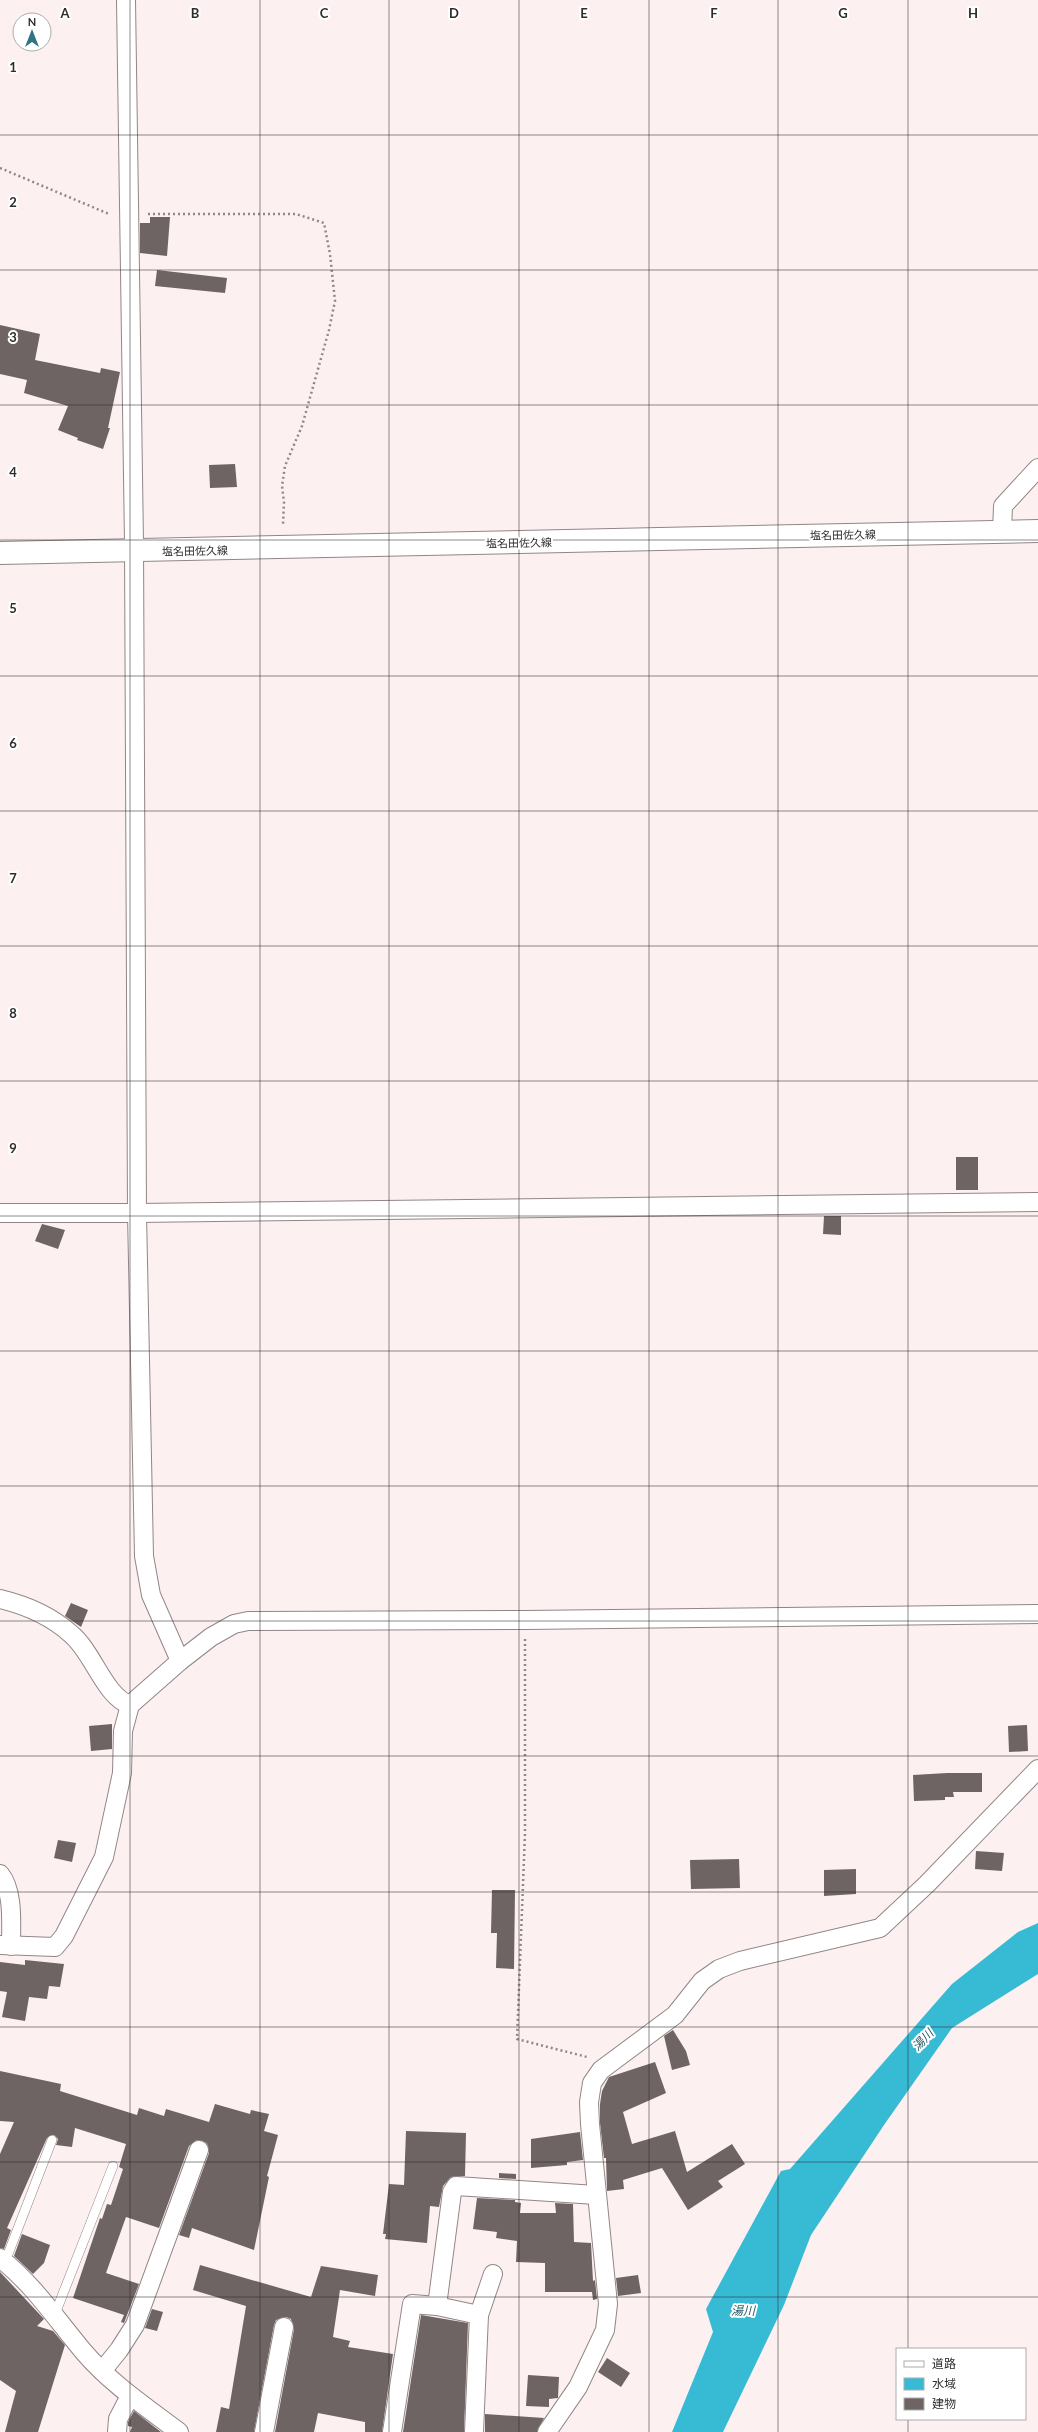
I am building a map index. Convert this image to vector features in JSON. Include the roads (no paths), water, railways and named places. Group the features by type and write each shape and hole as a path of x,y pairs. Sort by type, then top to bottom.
{"main road":[{"name":"塩名田佐久線","path":"0,554 1038,531"}],"street":[{"path":"126,0 134,552 137,1213 144,1556 151,1595 180,1661"},
{"path":"1002,532 1003,506 1038,468"},
{"path":"0,1213 137,1213 1038,1202"},
{"path":"0,1599 37,1611 71,1634 96,1664 112,1692 121,1702 130,1705"},
{"path":"0,1874 5,1881 9,1900 6,1945 55,1947 64,1936 104,1857 122,1773 122,1731 130,1705 180,1661 223,1629 248,1621 525,1620 1038,1614"},
{"path":"547,2432 578,2387 605,2330 608,2304 596,2195 589,2102 592,2083 601,2070 675,2015 702,1981 720,1969 740,1961 880,1928 927,1884 1038,1768"},
{"path":"102,2371 119,2350 135,2325 199,2150"},
{"path":"437,2306 452,2192 456,2186 596,2195"},
{"path":"3,2260 55,2314 84,2352 102,2371 130,2396 179,2432"},
{"path":"474,2432 479,2315 493,2274"},
{"path":"392,2432 412,2304 437,2306 479,2315"},
{"path":"264,2432 284,2327"},
{"path":"117,2432 118,2419 130,2396"}],"lane":[{"path":"3,2260 52,2140"},
{"path":"55,2314 113,2166"}],"water":[{"name":"湯川","path":"1038,1923 1038,1974 952,2028 884,2125 811,2235 784,2305 723,2432 672,2432 713,2332 706,2309 781,2171 790,2169 952,1984 1018,1932"}]}
